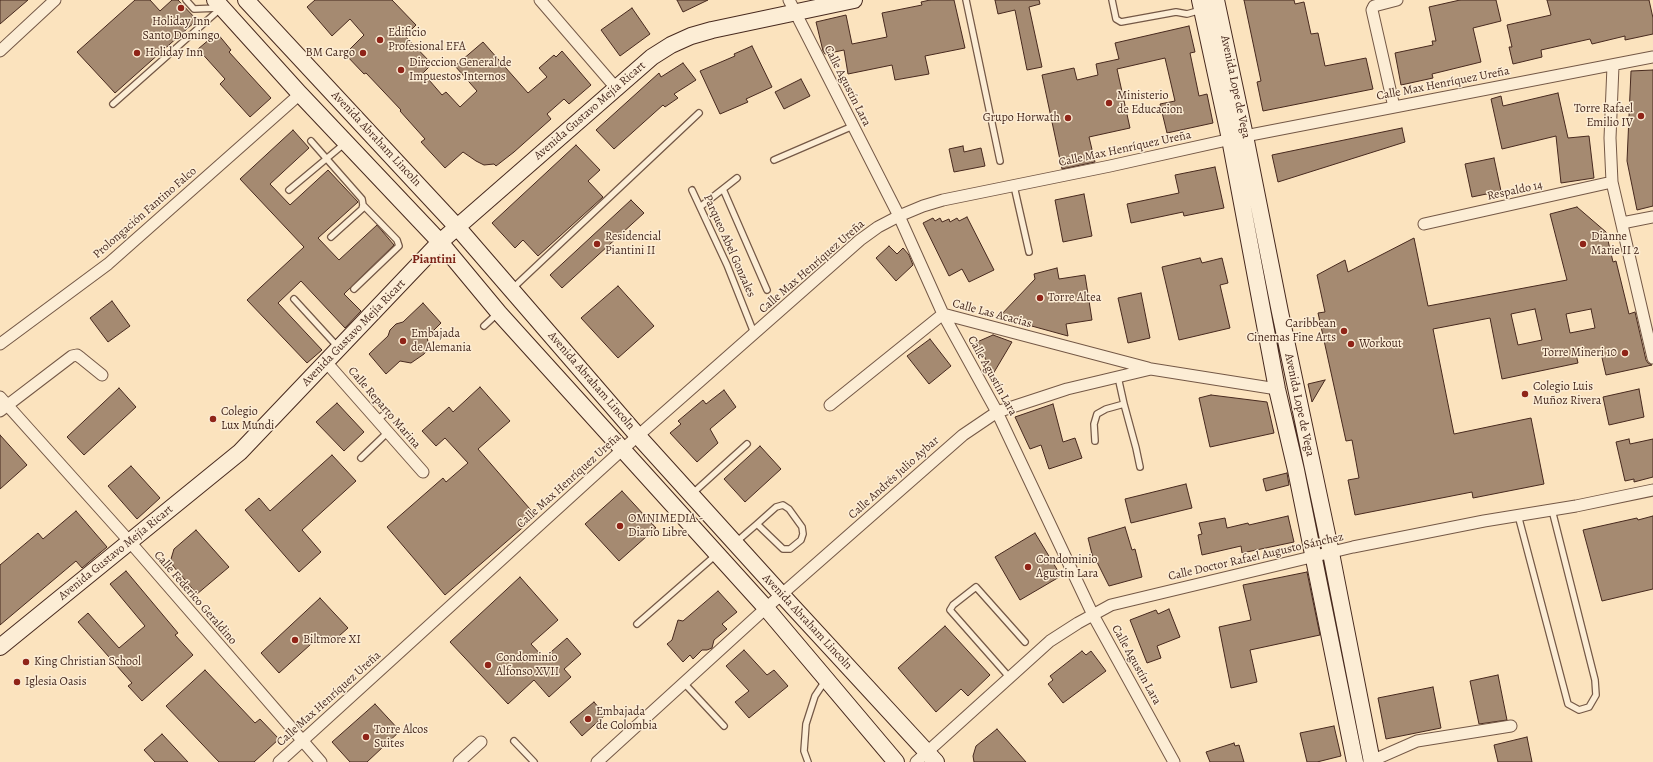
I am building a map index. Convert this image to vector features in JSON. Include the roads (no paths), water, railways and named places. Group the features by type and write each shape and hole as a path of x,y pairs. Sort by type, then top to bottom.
{"main road":[{"name":"Avenida Abraham Lincoln","path":"246,0 458,228 638,436 782,595 927,759"},
{"name":"Avenida Gustavo Mejía Ricart","path":"0,647 240,452 440,242 458,228 652,57 671,45 691,36 792,6 854,0"},
{"name":"Avenida Lope de Vega","path":"1216,0 1277,389 1296,470 1312,557 1355,762"},
{"name":"Avenida Abraham Lincoln","path":"219,4 300,94 440,242 499,313 766,608 896,762"},
{"name":"Avenida Lope de Vega","path":"1201,5 1238,138 1280,312 1331,553 1371,762"}],"street":[{"path":"0,51 56,0"},
{"path":"540,0 616,88"},
{"path":"1394,106 1372,10 1374,6 1397,0"},
{"name":"Calle Agustín Lara","path":"792,6 898,216 943,314 997,412 1093,615 1174,762"},
{"name":"Calle Max Henríquez Ureña","path":"279,762 623,449 754,333 860,240 878,227 898,216 923,206 944,200 1238,138 1394,106 1613,66 1653,57"},
{"path":"1613,66 1610,138 1612,182 1653,358"},
{"name":"Prolongación Fantino Falco","path":"0,344 108,264 300,94"},
{"name":"Respaldo 14","path":"1424,224 1612,182"},
{"path":"1622,224 1653,217"},
{"name":"Calle Las Acacias","path":"830,405 943,314 1151,369"},
{"path":"2,405 72,356 77,355 102,375"},
{"name":"Calle Reparto Marina","path":"326,362 382,416 388,432 423,472"},
{"name":"Calle Andrés Julio Aybar","path":"597,762 766,608 963,435 997,412 1067,389 1151,369 1277,389"},
{"name":"Calle Federico Geraldino","path":"2,405 130,542 321,762"},
{"name":"Calle Doctor Rafael Augusto Sánchez","path":"927,759 1050,641 1078,622 1111,605 1312,557 1468,524 1552,510 1653,490"},
{"path":"1371,762 1417,741 1511,726"},
{"path":"458,762 481,742"}],"lane":[{"path":"186,0 194,9 219,4"},
{"path":"966,0 1000,161"},
{"path":"1112,0 1116,19 1121,22 1176,12 1187,14 1201,5"},
{"path":"113,104 219,4"},
{"path":"511,290 699,113"},
{"path":"774,160 853,126"},
{"path":"311,141 362,199 362,209 331,237"},
{"path":"289,190 346,142"},
{"path":"700,208 738,178"},
{"path":"1014,186 1030,252"},
{"path":"723,189 767,290"},
{"name":"Parqueo Abel Gonzales","path":"692,190 727,264 754,333"},
{"path":"354,289 400,246 397,240 363,205"},
{"path":"294,299 339,348"},
{"path":"484,326 499,313"},
{"path":"1118,377 1140,467"},
{"path":"1095,442 1094,424 1096,414 1106,409 1124,404"},
{"path":"361,458 388,432"},
{"path":"691,495 747,444"},
{"path":"735,543 776,507 783,506 789,509 802,527 804,534 801,540 790,549 783,549 757,524"},
{"path":"1518,515 1568,704 1579,710 1589,707 1596,695 1595,680 1552,510"},
{"path":"637,624 717,554"},
{"path":"1010,678 950,610 953,604 976,587 1025,642"},
{"path":"808,762 804,751 806,724 815,696 827,680"},
{"path":"684,683 724,726"},
{"path":"514,741 534,762"}],"place":[{"name":"Holiday Inn Santo Domingo","path":"181,8"},
{"name":"Edificio Profesional EFA","path":"380,40"},
{"name":"Holiday Inn","path":"137,53"},
{"name":"BM Cargo","path":"363,53"},
{"name":"Direccion General de Impuestos Internos","path":"401,70"},
{"name":"Ministerio de Educacion","path":"1109,103"},
{"name":"Torre Rafael Emilio IV","path":"1641,116"},
{"name":"Grupo Horwath","path":"1068,118"},
{"name":"Residencial Piantini II","path":"597,244"},
{"name":"Dianne Marie II 2","path":"1583,244"},
{"name":"Torre Altea","path":"1040,298"},
{"name":"Caribbean Cinemas Fine Arts","path":"1344,331"},
{"name":"Embajada de Alemania","path":"403,341"},
{"name":"Workout","path":"1351,344"},
{"name":"Torre Mineri 10","path":"1625,353"},
{"name":"Colegio Luis Muñoz Rivera","path":"1525,394"},
{"name":"Colegio Lux Mundi","path":"213,419"},
{"name":"OMNIMEDIA - Diario Libre","path":"620,526"},
{"name":"Condominio Agustin Lara","path":"1028,567"},
{"name":"Biltmore XI","path":"295,640"},
{"name":"King Christian School","path":"26,662"},
{"name":"Condominio Alfonso XVII","path":"488,665"},
{"name":"Iglesia Oasis","path":"17,682"},
{"name":"Embajada de Colombia","path":"588,719"},
{"name":"Torre Alcos Suites","path":"366,737"}],"district":[{"name":"Piantini","path":"434,260"}]}
